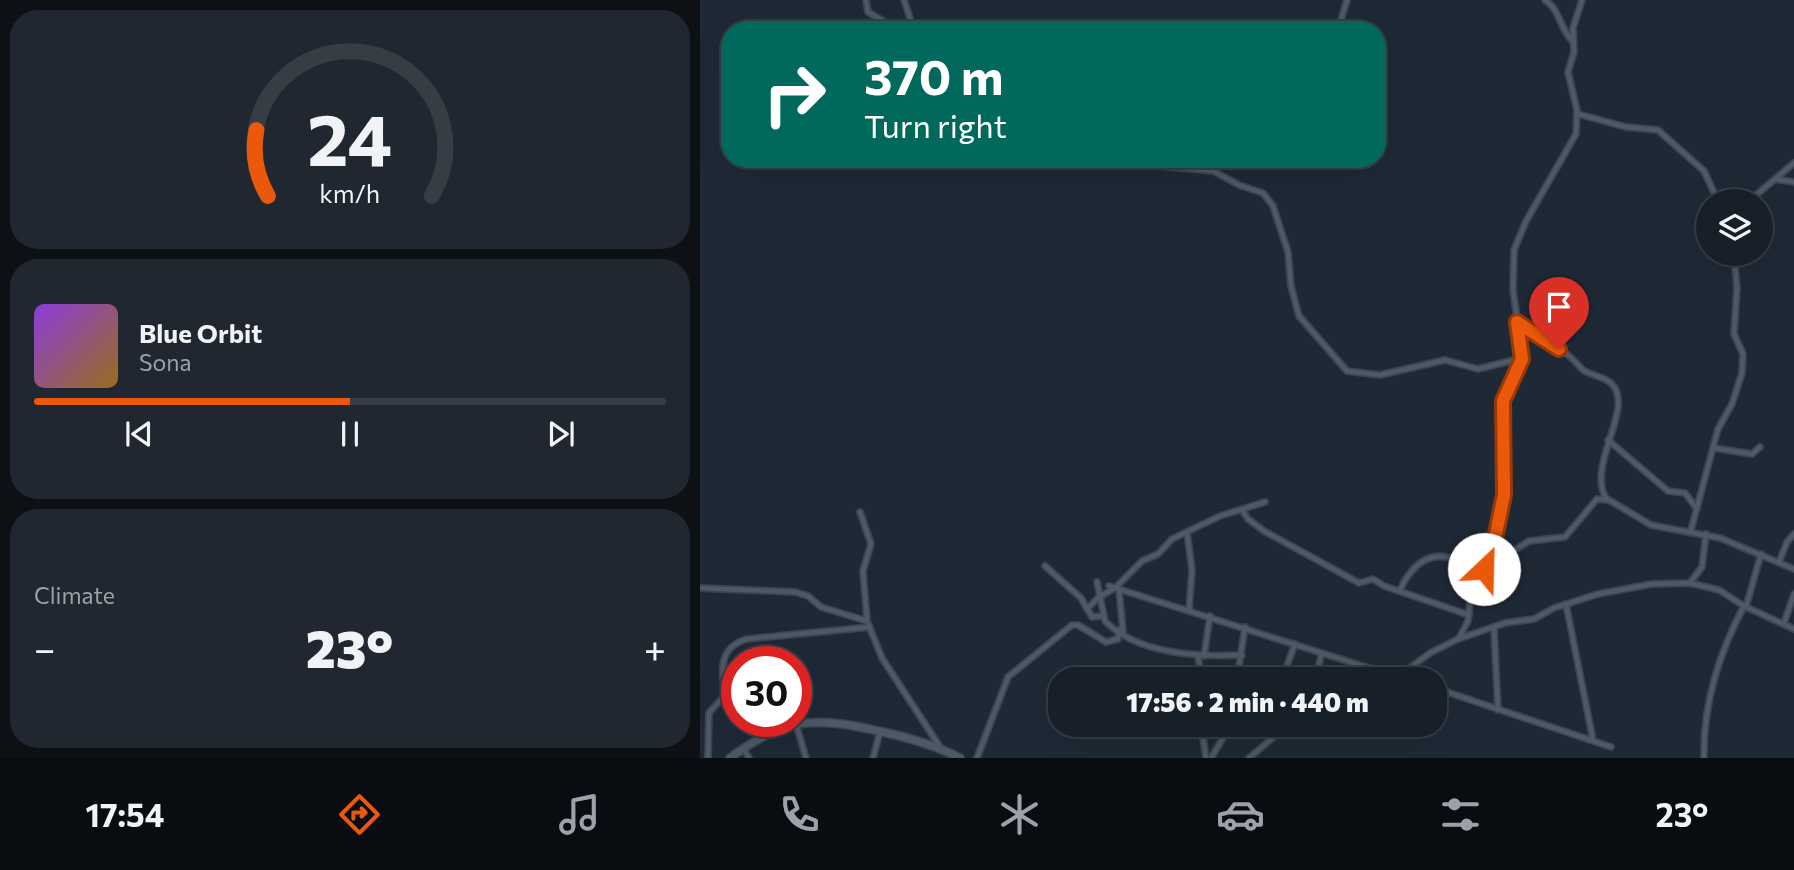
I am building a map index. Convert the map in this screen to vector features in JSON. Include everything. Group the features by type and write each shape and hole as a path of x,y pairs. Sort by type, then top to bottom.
{"street":[{"path":"866,0 868,12 883,21"},
{"path":"904,0 911,21"},
{"path":"1341,21 1347,0"},
{"path":"1545,0 1556,10 1560,27 1573,43"},
{"path":"1458,639 1469,615 1471,592 1493,548 1504,495 1503,401 1522,358 1512,284 1515,245 1576,134 1577,114 1568,73 1576,18 1582,0"},
{"path":"1577,114 1626,127 1658,130 1704,171 1712,189"},
{"path":"1763,189 1794,163"},
{"path":"1182,168 1213,171 1239,186 1264,193 1273,206 1288,252 1291,286 1299,316 1350,372 1380,375 1445,360 1478,369 1522,358"},
{"path":"1774,179 1794,182"},
{"path":"1691,530 1718,429 1732,404 1743,366 1741,347 1734,332 1737,288 1735,266"},
{"path":"1480,572 1527,542 1565,537 1594,500 1601,483 1608,440 1619,401 1614,386 1585,371 1568,355 1517,322"},
{"path":"1608,440 1668,491 1685,494 1697,509"},
{"path":"1714,448 1752,454 1760,447"},
{"path":"1601,483 1606,499"},
{"path":"1594,500 1606,499 1651,525 1706,534 1794,569"},
{"path":"1087,609 1099,597 1117,589 1142,561 1157,555 1170,540 1220,516 1265,502"},
{"path":"1242,510 1264,531 1352,580 1361,583 1373,579 1384,586 1469,615"},
{"path":"860,512 871,544 863,571 867,621 892,675 940,747"},
{"path":"1187,531 1192,583 1189,610"},
{"path":"1689,583 1702,567 1706,534"},
{"path":"1779,562 1787,542 1794,534"},
{"path":"1400,590 1408,576 1430,555 1439,554 1455,559"},
{"path":"1704,758 1704,732 1715,674 1726,640 1745,606 1760,554"},
{"path":"1045,566 1074,590 1094,619 1103,615"},
{"path":"1097,582 1103,615 1108,624 1121,632 1146,644 1201,656 1242,655"},
{"path":"1413,667 1430,653 1458,639 1534,619 1566,604 1639,586 1689,583 1719,590 1745,606 1794,629"},
{"path":"1109,586 1366,667"},
{"path":"700,588 794,592 808,596 821,607 867,621"},
{"path":"977,758 1011,673 1072,625 1078,625 1106,642 1118,639 1121,632 1117,589"},
{"path":"1784,623 1794,594"},
{"path":"1566,604 1594,740"},
{"path":"1201,667 1210,617"},
{"path":"1240,667 1245,627"},
{"path":"708,758 709,713 725,695 721,678 723,660 736,645 747,639 871,628"},
{"path":"1494,628 1498,710"},
{"path":"1286,667 1295,644"},
{"path":"1318,667 1322,652"},
{"path":"1447,692 1611,747"},
{"path":"812,723 843,722 940,747 960,758"},
{"path":"873,758 880,731"},
{"path":"730,758 766,737"},
{"path":"799,737 806,758"},
{"path":"1204,737 1208,758"},
{"path":"1208,758 1223,737"},
{"path":"1249,758 1274,737"},
{"path":"743,748 749,758"}],"route":[{"path":"1484,569 1480,572 1493,548 1505,491 1502,415 1506,392 1522,359 1517,322 1559,349"}]}
